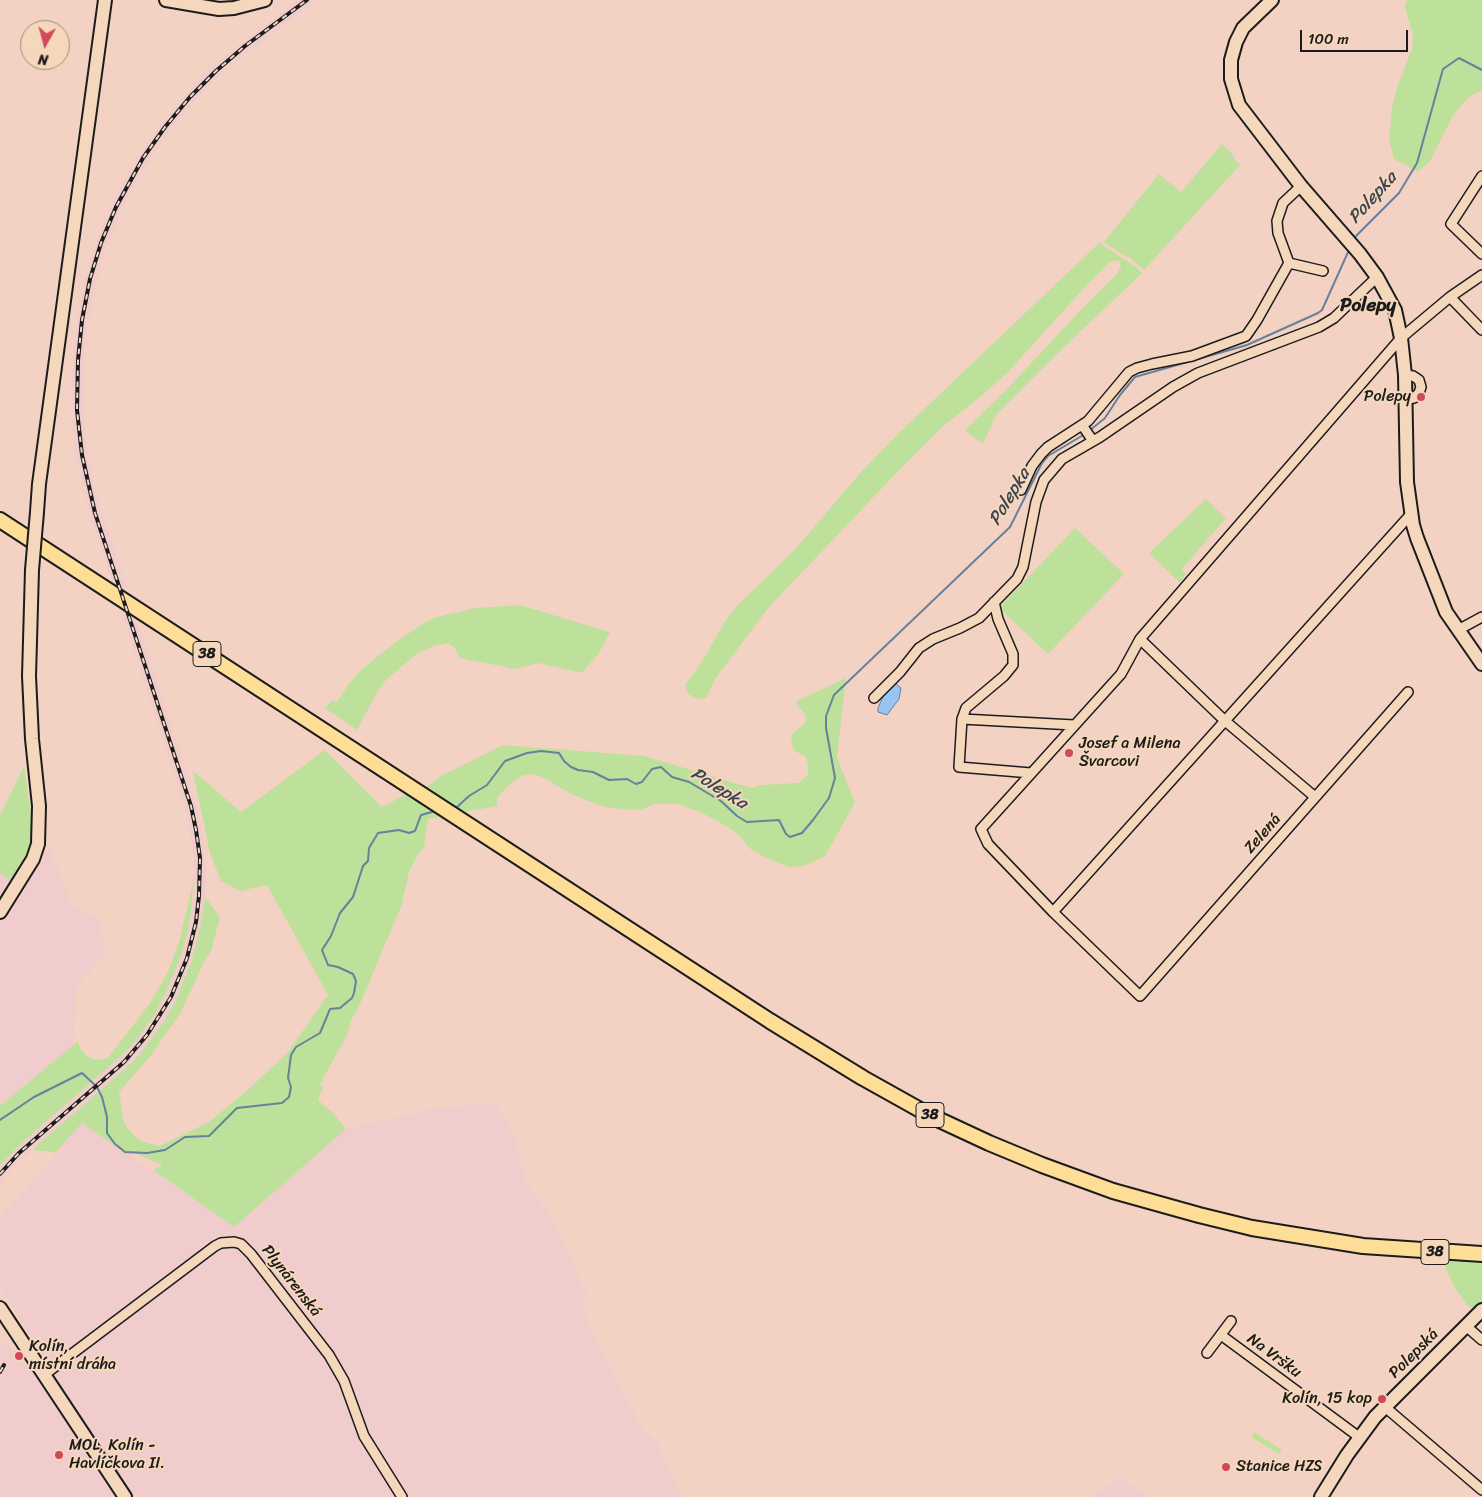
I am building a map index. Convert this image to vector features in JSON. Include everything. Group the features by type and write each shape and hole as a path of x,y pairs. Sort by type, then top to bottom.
{"main road":[{"name":"38","path":"0,520 770,1021 855,1074 931,1116 1027,1160 1130,1196 1199,1216 1252,1228 1372,1247 1482,1254"}],"street":[{"path":"0,912 33,859 38,844 39,806 29,676 32,570 38,484 105,0"},
{"path":"166,0 219,9 234,8 265,0"},
{"path":"1272,0 1244,28 1236,42 1231,60 1231,79 1240,106 1301,186 1360,254 1377,277 1395,310 1401,338 1405,375 1407,482 1411,514 1417,538 1446,612 1482,664"},
{"path":"1482,176 1451,224 1482,254"},
{"path":"874,698 900,672 919,648 933,639 979,618 1017,579 1023,567 1031,522 1044,480 1088,433 1099,409 1125,376 1132,370 1192,356 1246,336 1258,320 1289,263 1277,225 1283,203 1301,186"},
{"path":"1289,263 1323,271"},
{"path":"1411,514 1052,912 988,844 981,829 1121,674 1140,639 1401,338 1450,297 1482,275"},
{"path":"1021,490 1032,466 1040,454 1048,447 1088,433 1198,373 1319,327 1334,318 1377,277"},
{"path":"1450,297 1482,330"},
{"path":"994,602 998,619 1013,654 1014,665 1004,676 966,708 962,719 959,767 1031,773"},
{"path":"1458,630 1482,617"},
{"path":"1140,639 1224,720 1315,797"},
{"name":"Zelená","path":"1052,912 1140,996 1408,692"},
{"path":"962,719 1074,725"},
{"name":"Plynárenská","path":"44,1375 215,1246 221,1243 234,1242 241,1244 251,1254 330,1355 344,1381 364,1436 402,1497"},
{"path":"0,1308 125,1497"},
{"name":"Polepská","path":"1321,1497 1359,1437 1385,1407 1482,1310"},
{"path":"1207,1353 1231,1320"},
{"path":"1466,1326 1482,1340"},
{"name":"Na Vršku","path":"1221,1335 1359,1437"},
{"path":"1385,1407 1482,1490"}],"shaded area":[{"path":"298,0 318,0 235,62 210,84 175,123 138,178 122,210 101,262 85,341 83,410 88,454 96,494 183,761 201,823 206,858 206,879 198,942 176,1000 165,1020 141,1053 111,1082 18,1163 0,1184 0,1165 9,1154 103,1073 155,1014 181,956 190,921 193,896 194,858 186,811 90,514 76,456 73,432 72,383 75,335 85,278 96,241 111,205 128,172 161,123 212,66"},
{"path":"49,846 73,907 101,921 106,955 76,986 73,1046 0,1106 0,873 23,887"},
{"path":"496,1103 516,1142 522,1170 532,1193 549,1213 587,1294 584,1304 586,1317 593,1334 642,1428 658,1444 682,1497 0,1497 0,1341 60,1383 0,1286 0,1218 82,1123 234,1227 346,1129 437,1108"},
{"path":"1118,1478 1150,1497 1093,1497"}],"green space":[{"path":"1407,0 1482,0 1482,90 1470,96 1453,115 1430,161 1418,172 1394,159 1389,140 1392,108 1397,87 1412,49 1413,35 1405,7"},
{"path":"1222,144 1240,165 1144,270 1128,256 1104,242 1159,174 1181,192"},
{"path":"1099,243 1142,273 996,415 983,444 965,430 1117,274 1121,266 1120,262 1117,260 1110,262 1008,372 942,427 769,607 715,679 706,698 697,699 688,694 685,685 703,660 724,623 738,605 797,547 862,471 901,431"},
{"path":"1206,499 1226,518 1182,569 1186,573 1180,583 1149,553"},
{"path":"1075,528 1124,574 1048,654 999,608"},
{"path":"520,605 610,632 599,653 582,673 538,663 515,669 460,658 454,647 448,643 433,646 415,655 386,680 377,692 357,730 325,708 331,701 337,702 350,682 362,669 396,642 433,618 476,608"},
{"path":"846,678 837,757 855,803 825,856 804,866 789,867 768,859 749,848 740,836 728,827 704,814 679,804 653,804 643,809 629,810 606,807 575,796 540,776 531,774 521,776 511,783 497,798 497,806 428,819 424,848 418,854 409,872 402,904 357,1011 352,1018 347,1035 320,1084 323,1087 318,1100 334,1114 346,1129 234,1227 153,1170 163,1165 134,1153 127,1154 82,1123 56,1152 32,1150 128,1066 141,1053 165,1020 176,1000 192,960 205,897 220,917 211,951 181,1012 152,1054 119,1092 124,1123 134,1136 143,1142 160,1146 209,1122 249,1089 288,1052 328,995 267,885 240,891 221,881 210,853 193,771 241,812 325,750 382,807 424,785 427,787 441,776 503,745 644,756 752,788 760,785 799,783 808,774 808,765 806,757 793,750 791,735 806,722 805,714 796,704 797,701"},
{"path":"24,766 32,821 31,844 12,881 0,873 0,816"},
{"path":"194,879 190,921 181,956 155,1014 132,1045 120,1057 24,1141 0,1165 0,1106 78,1041 81,1050 87,1056 96,1060 108,1058 150,1003 168,972 179,942"},
{"path":"1442,1259 1482,1261 1482,1303 1477,1307 1471,1308 1467,1305 1453,1285"},
{"path":"1254,1432 1282,1450 1279,1454 1251,1437"}],"water":[{"path":"895,683 901,688 899,699 887,715 878,712 885,692"}],"waterway":[{"name":"Polepka","path":"1354,238 1399,193 1417,163 1443,69 1459,58 1482,70"},
{"name":"Polepka","path":"1089,431 1105,418 1135,377 1247,345 1318,313 1322,310 1349,250"},
{"name":"Polepka","path":"453,808 456,808 469,796 487,785 505,761 527,753 541,751 559,753 564,761 578,770 593,772 609,780 627,779 636,784 642,782 652,769 661,767 672,777 689,782 721,801 737,816 747,822 779,820 786,834 790,837 802,833 829,798 835,778 826,728 826,716 834,695 1010,527 1042,463 1048,456 1085,434"},
{"name":"Polepka","path":"0,1120 34,1097 82,1073 97,1087 102,1097 107,1117 107,1133 115,1144 125,1152 147,1153 165,1150 185,1137 209,1136 237,1108 282,1103 289,1097 291,1087 288,1078 291,1055 296,1047 320,1033 330,1009 340,1008 352,998 354,993 356,981 353,974 338,967 328,965 322,950 331,936 340,913 353,897 363,866 368,861 369,848 378,833 399,830 409,833 415,831 421,815 435,810"}],"railway":[{"path":"0,1174 19,1153 124,1062 147,1035 171,997 187,958 196,922 199,896 200,858 191,806 95,513 82,455 77,410 78,360 82,320 90,279 101,243 116,207 143,158 165,127 190,97 216,71 245,46 307,0"},
{"path":"0,1372 4,1365"}],"place":[{"name":"Polepy","path":"1421,397"},
{"name":"Josef a Milena Švarcovi","path":"1069,753"},
{"name":"Kolín, místní dráha","path":"19,1356"},
{"name":"Kolín, 15 kop","path":"1382,1399"},
{"name":"MOL, Kolín - Havlíčkova II.","path":"59,1455"},
{"name":"Stanice HZS","path":"1226,1467"}],"district":[{"name":"Polepy","path":"1368,306"}]}
